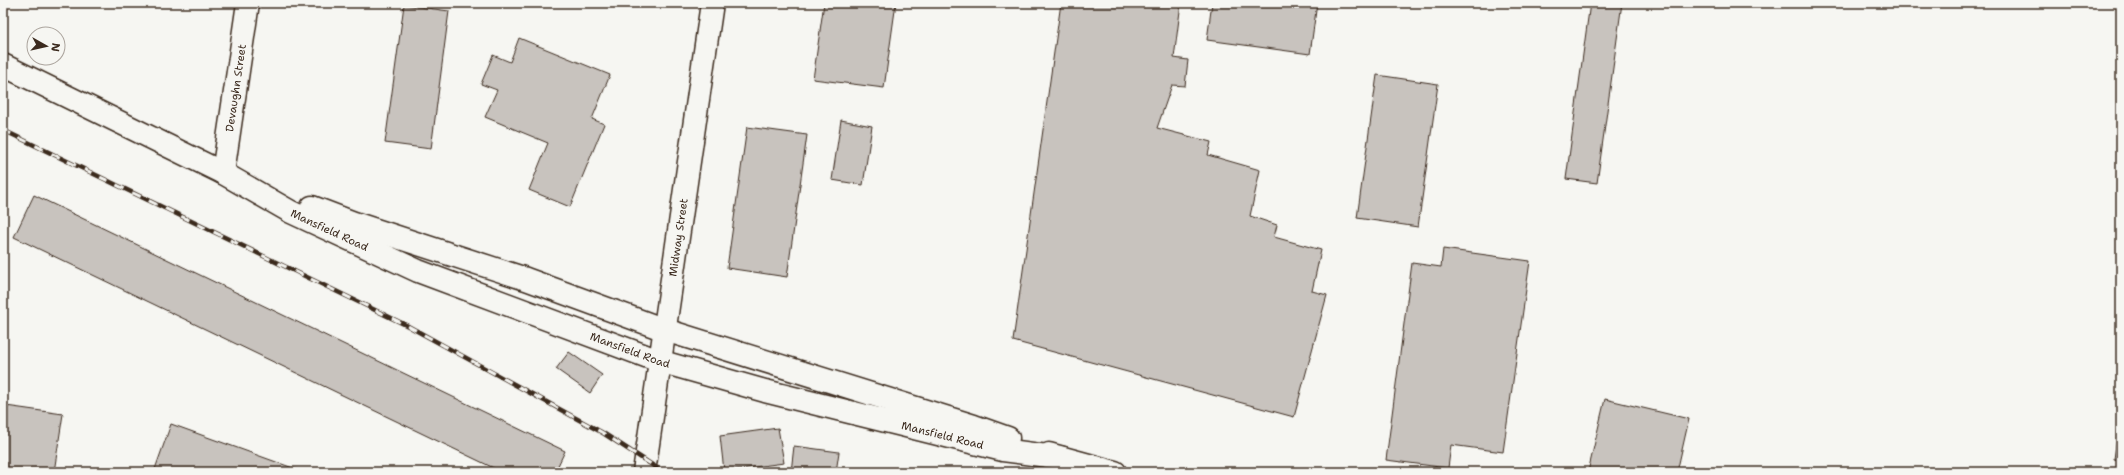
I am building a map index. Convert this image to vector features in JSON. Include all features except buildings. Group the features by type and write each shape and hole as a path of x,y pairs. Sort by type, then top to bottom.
{"main road":[{"name":"Devaughn Street","path":"223,173 248,3"},
{"name":"Midway Street","path":"644,472 712,3"},
{"name":"Mansfield Road","path":"3,65 223,173 290,212 418,271 659,361 765,391 1004,450 1062,458"},
{"name":"Mansfield Road","path":"223,173 354,223 526,279 665,330 974,426 1062,458 1115,472"}],"railway":[{"path":"3,130 408,326 603,433 663,472"}]}
